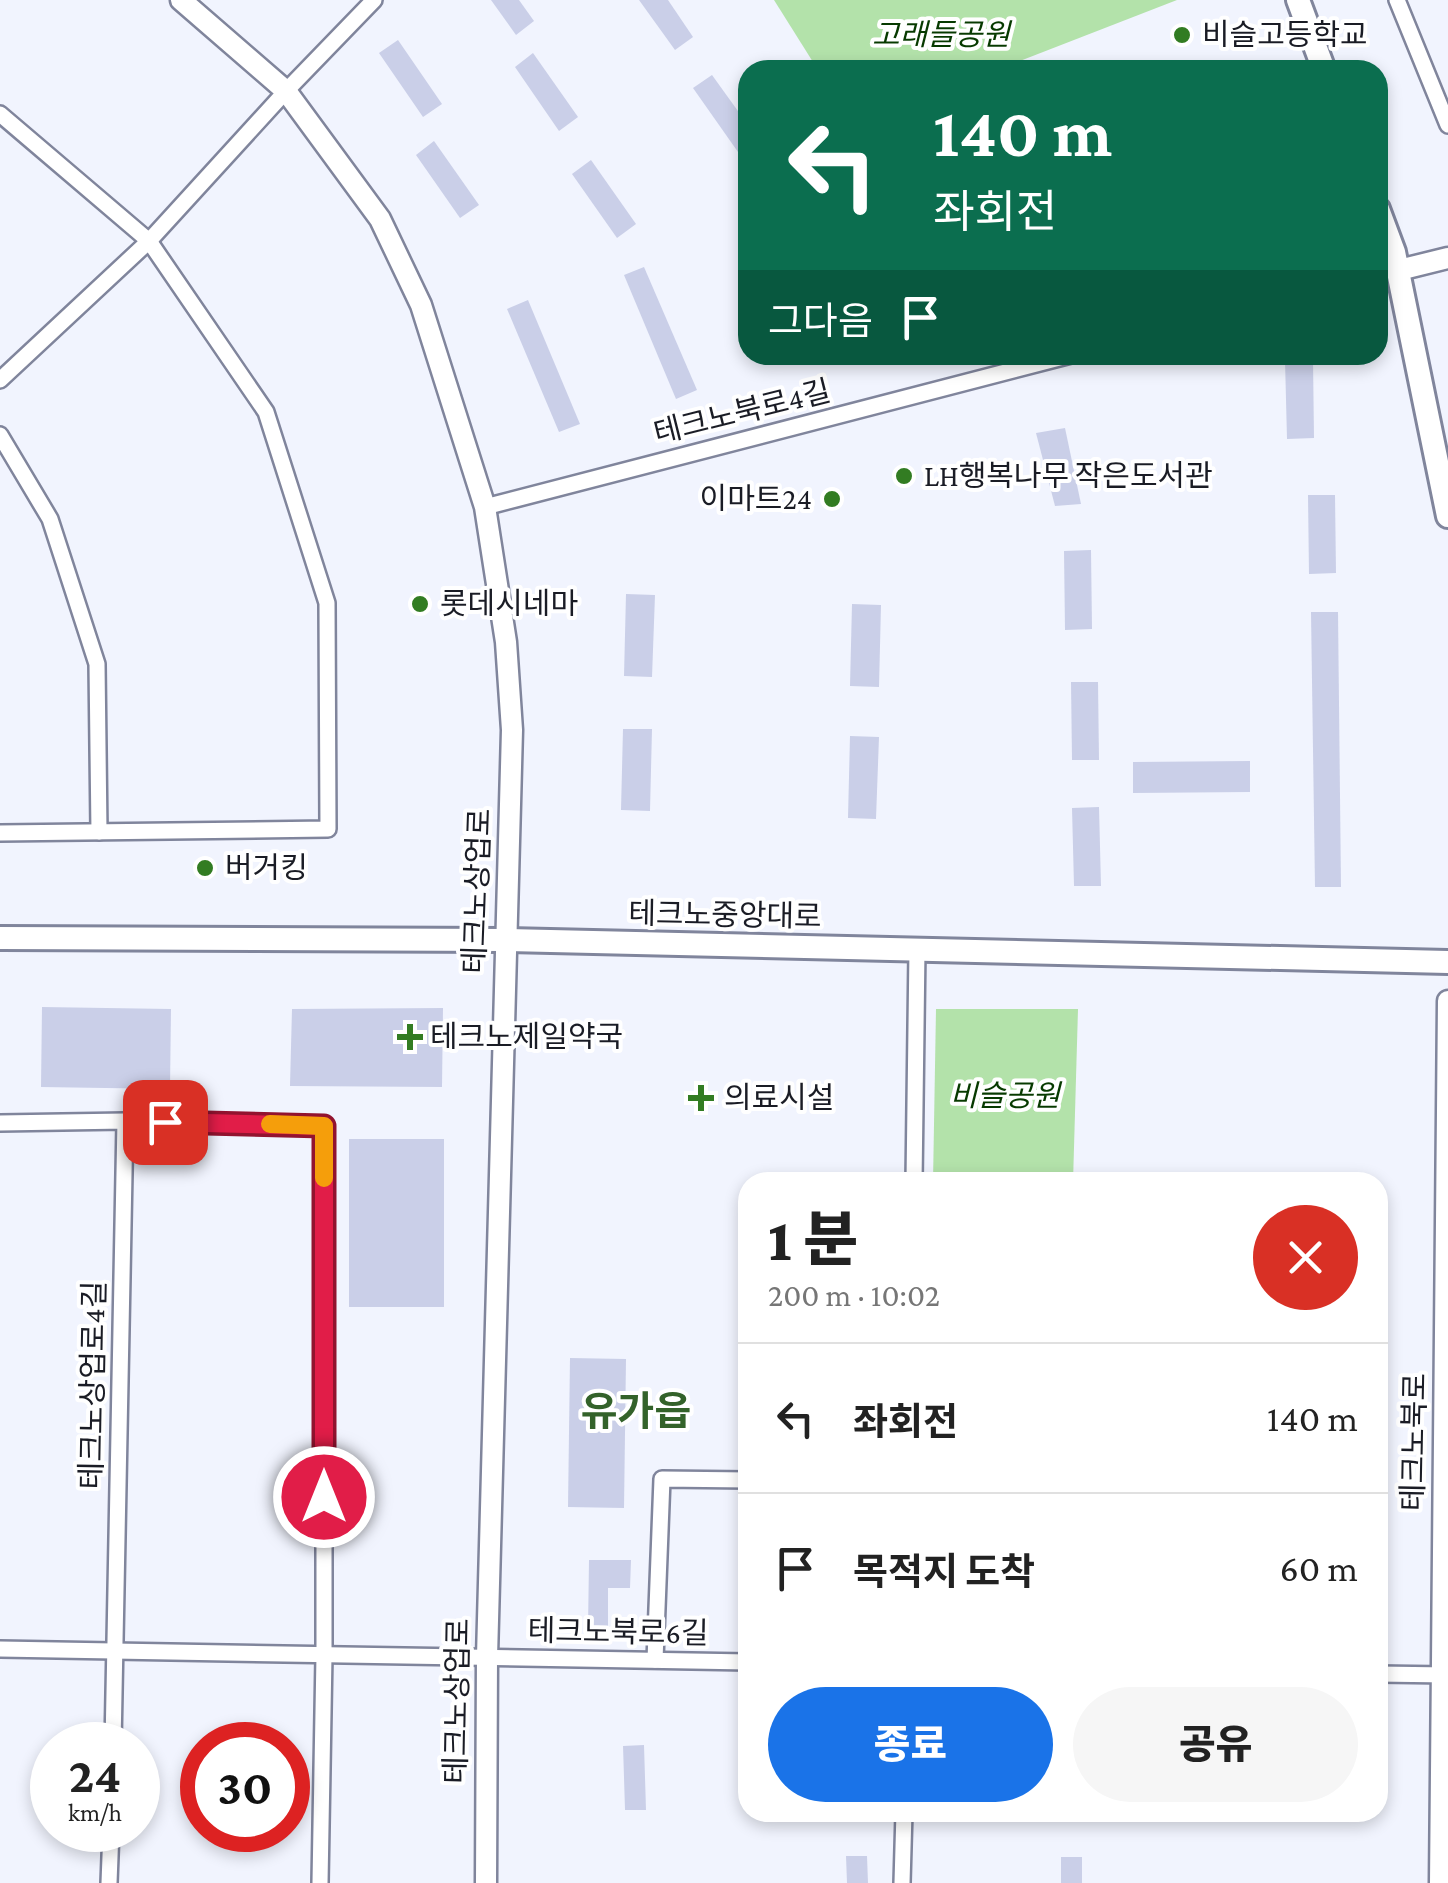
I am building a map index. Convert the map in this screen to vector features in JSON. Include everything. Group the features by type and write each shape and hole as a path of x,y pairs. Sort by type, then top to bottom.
{"main road":[{"path":"1298,0 1320,60"},
{"path":"1388,273 1448,516"},
{"name":"테크노중앙대로","path":"0,938 505,940 1448,962"}],"street":[{"name":"테크노상업로","path":"181,0 286,91 380,220 421,305 485,506 506,642 512,730 488,1656 486,1883"},
{"path":"0,380 149,240 374,0"},
{"path":"1396,0 1448,125"},
{"path":"0,114 149,240 266,412 327,603 328,828 0,833"},
{"path":"1388,273 1448,258"},
{"name":"테크노북로4길","path":"485,506 1032,365"},
{"path":"0,435 50,518 97,664 99,832"},
{"path":"914,1172 916,950"},
{"name":"테크노북로","path":"1440,1883 1445,1675 1448,1001"},
{"path":"0,1124 125,1121 324,1126 320,1883"},
{"name":"테크노상업로4길","path":"113,1722 125,1121"},
{"path":"655,1660 662,1480 738,1480"},
{"path":"0,1649 488,1656"},
{"name":"테크노북로6길","path":"488,1656 738,1662"},
{"path":"1388,1674 1445,1675"},
{"path":"902,1883 904,1822"},
{"path":"109,1883 110,1852"}],"green space":[{"name":"고래들공원","path":"774,0 1177,0 1023,60 812,60"},
{"name":"비슬공원","path":"936,1009 1078,1009 1073,1172 933,1172"}],"building":[{"path":"491,0 519,0 534,21 516,35"},
{"path":"639,0 668,0 693,37 675,50"},
{"path":"398,40 442,104 423,117 379,53"},
{"path":"533,53 578,117 559,131 515,67"},
{"path":"712,75 738,111 738,152 693,88"},
{"path":"434,141 479,205 460,218 416,155"},
{"path":"591,160 636,224 617,238 572,174"},
{"path":"644,267 697,390 676,399 624,275"},
{"path":"528,300 580,424 559,432 507,309"},
{"path":"1285,365 1313,365 1314,438 1287,439"},
{"path":"1065,428 1081,504 1055,506 1036,433"},
{"path":"1308,495 1335,495 1336,573 1309,574"},
{"path":"1091,550 1092,629 1065,630 1064,551"},
{"path":"626,594 655,595 652,677 624,676"},
{"path":"852,604 881,605 879,687 850,686"},
{"path":"1311,612 1338,612 1341,887 1315,887"},
{"path":"1071,682 1098,682 1099,760 1072,760"},
{"path":"623,729 652,729 650,811 621,810"},
{"path":"850,736 879,737 876,819 848,818"},
{"path":"1250,761 1250,792 1133,793 1133,762"},
{"path":"1099,807 1101,886 1074,886 1072,808"},
{"path":"42,1007 171,1009 170,1089 41,1087"},
{"path":"443,1008 442,1087 290,1086 292,1009"},
{"path":"349,1139 444,1139 444,1307 349,1307"},
{"path":"570,1358 626,1359 624,1508 568,1507"},
{"path":"589,1560 631,1560 630,1588 608,1588 608,1630 588,1629"},
{"path":"644,1745 646,1810 625,1810 623,1746"},
{"path":"846,1856 867,1856 868,1883 847,1883"},
{"path":"1061,1857 1082,1857 1082,1883 1061,1883"}],"slow traffic":[{"path":"270,1124 324,1126 324,1178"}],"place":[{"name":"비슬고등학교","path":"1182,35"},
{"name":"LH행복나무 작은도서관","path":"904,476"},
{"name":"이마트24","path":"832,499"},
{"name":"롯데시네마","path":"420,604"},
{"name":"버거킹","path":"205,868"},
{"name":"테크노제일약국","path":"410,1037"},
{"name":"의료시설","path":"701,1098"}],"district":[{"name":"유가읍","path":"636,1411"}],"route":[{"path":"165,1122 324,1126 324,1497"}]}
